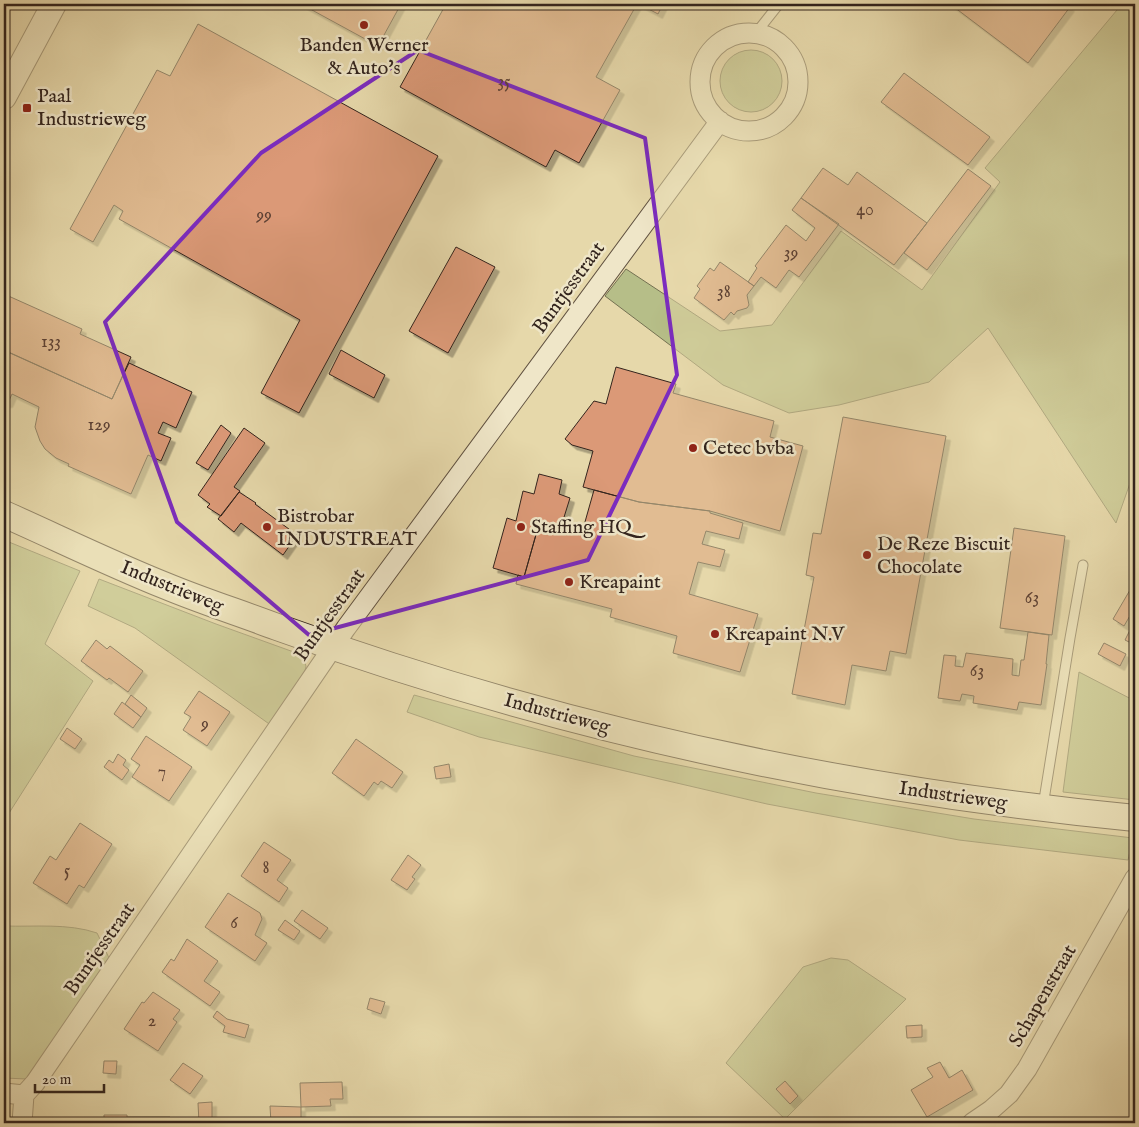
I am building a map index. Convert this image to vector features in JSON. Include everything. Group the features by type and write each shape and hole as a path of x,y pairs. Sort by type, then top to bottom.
{"main road":[{"name":"Industrieweg","path":"4,514 166,587 334,648 453,685 587,723 736,758 898,788 1043,809 1135,818"}],"street":[{"path":"4,96 54,4"},
{"path":"756,33 772,39 784,48 794,62 798,77 796,93 790,108 780,120 766,128 750,131 734,128 720,121 708,110 701,95 700,78 704,63 712,49 725,39 740,34 756,33"},
{"name":"Buntjesstraat","path":"24,1094 35,1083 352,620 720,121"},
{"name":"Schapenstraat","path":"972,1123 1009,1094 1027,1069 1135,878"},
{"path":"4,1093 24,1094 22,1123"}],"lane":[{"path":"756,33 779,4"},
{"path":"1043,809 1083,565"}],"highlighted area":[{"path":"418,50 645,138 677,375 588,560 309,635 177,522 105,322 261,153"}],"green space":[{"path":"1122,4 1135,4 1135,469 1116,523 988,328 929,382 839,405 789,413 723,385 605,296 626,269 720,331 772,325 841,231 922,290 1000,182 985,168"},
{"path":"751,50 763,52 773,59 780,69 782,81 780,93 773,103 763,110 751,112 739,110 729,103 722,93 720,81 722,69 729,59 739,52"},
{"path":"4,540 80,571 45,644 93,681 4,821"},
{"path":"99,579 302,655 306,666 304,676 272,726 135,628 88,606"},
{"path":"1079,672 1135,701 1135,800 1063,792"},
{"path":"414,695 634,756 816,793 974,819 1133,838 1128,860 959,840 767,804 479,737 407,712"},
{"path":"4,926 51,926 97,933 110,960 27,1079 4,1078"},
{"path":"831,958 848,960 906,999 785,1119 726,1063 803,967"}],"building":[{"name":"Banden Werner & Auto's","path":"301,4 401,4 378,46"},
{"path":"446,4 637,4 596,77 620,90 579,163 555,150 546,167 400,87"},
{"path":"639,4 663,4 658,14"},
{"path":"950,4 1065,4 1070,7 1028,63"},
{"path":"198,24 438,156 299,413 261,393 300,320 119,219 123,211 114,205 93,242 70,229 157,70 170,76"},
{"path":"904,73 990,137 968,165 881,102"},
{"path":"823,168 848,185 857,172 927,223 894,265 801,198"},
{"path":"968,169 991,186 927,270 904,253"},
{"path":"801,198 839,224 799,277 789,270 776,288 761,277 754,286 748,282 757,268 755,266 786,225 806,241 815,228 792,210"},
{"path":"456,247 495,267 448,353 409,331"},
{"path":"720,262 754,286 747,295 749,305 747,308 737,311 734,315 731,312 724,320 694,298 700,289 697,286 710,268 714,271"},
{"path":"4,294 82,329 80,334 131,357 112,399 4,350"},
{"path":"341,350 385,375 374,398 329,374"},
{"path":"10,353 112,399 129,363 192,392 176,428 163,422 158,433 171,438 161,461 148,455 131,494 68,466 69,464 56,458 45,449 35,427 39,407 12,394 8,403 4,403 4,360 7,359"},
{"name":"Cetec bvba","path":"616,367 676,384 673,393 774,421 770,437 803,446 780,531 710,511 639,502 583,487 593,451 572,445 565,439 594,401 606,404"},
{"name":"De Reze Biscuit Chocolate","path":"843,417 946,436 906,654 890,651 886,671 852,665 845,705 792,694 814,577 806,575 813,533 821,534"},
{"path":"221,425 231,433 208,470 196,463"},
{"path":"244,428 265,443 234,487 240,491 221,516 207,507 210,504 198,495"},
{"name":"Staffing HQ","path":"539,474 562,480 559,494 570,498 560,530 539,524 524,577 493,568 507,518 516,521 523,491 534,494"},
{"path":"594,490 639,502 710,511 710,513 743,523 739,539 706,531 702,544 725,550 720,567 698,562 689,594 758,614 740,672 673,653 677,636 610,617 612,609 516,584 518,575 524,577 539,524 560,530 562,524 583,529"},
{"name":"Bistrobar INDUSTREAT","path":"239,492 297,535 283,555 241,523 234,532 218,519"},
{"path":"1014,528 1065,536 1052,635 1000,628"},
{"path":"1130,590 1135,593 1135,607 1124,626 1113,619"},
{"path":"1135,620 1135,645 1125,640"},
{"path":"1028,632 1049,635 1041,705 1019,702 1017,710 973,703 974,696 962,694 960,701 938,698 944,655 956,656 955,666 963,667 966,653 1013,659 1012,675 1019,676 1021,660 1024,660"},
{"path":"96,640 107,649 110,646 143,671 128,692 109,678 107,680 81,661"},
{"path":"1104,643 1126,654 1120,666 1098,654"},
{"path":"199,691 230,712 207,746 183,730 191,717 184,713"},
{"path":"131,695 147,708 141,717 125,704"},
{"path":"122,702 141,717 133,728 114,714"},
{"path":"67,728 82,739 75,749 60,739"},
{"path":"146,736 192,767 169,801 132,777 140,765 131,759"},
{"path":"356,739 403,772 392,788 381,781 378,785 374,782 364,796 332,773"},
{"path":"118,754 126,760 123,765 129,770 122,780 104,767 109,760 113,763"},
{"path":"449,764 451,777 436,779 434,767"},
{"path":"80,823 112,844 84,888 79,885 67,904 33,883 50,856 56,860"},
{"path":"264,842 291,860 277,880 288,888 279,902 241,876"},
{"path":"408,855 421,865 412,877 415,879 407,890 391,880"},
{"path":"228,893 260,913 262,919 255,935 267,943 255,961 205,927"},
{"path":"302,910 328,928 320,939 294,921"},
{"path":"285,920 300,931 294,940 278,930"},
{"path":"187,939 218,961 204,981 220,992 210,1006 162,972 171,959 174,961"},
{"path":"153,992 180,1010 173,1019 177,1022 158,1051 124,1029 142,1002 144,1003"},
{"path":"370,998 385,1002 381,1014 367,1009"},
{"path":"217,1011 227,1019 249,1025 245,1038 223,1032 225,1026 213,1017"},
{"path":"922,1025 922,1037 907,1038 906,1026"},
{"path":"104,1061 117,1061 116,1074 103,1073"},
{"path":"940,1062 949,1078 962,1070 973,1090 927,1117 911,1090 933,1077 927,1068"},
{"path":"183,1063 203,1076 190,1094 170,1080"},
{"path":"785,1081 798,1096 790,1104 776,1089"},
{"path":"342,1082 343,1099 330,1099 331,1106 301,1107 300,1083"},
{"path":"212,1102 212,1123 199,1123 198,1103"},
{"path":"270,1106 301,1107 301,1123 271,1123"},
{"path":"104,1115 170,1117 170,1123 104,1123"},
{"path":"250,1120 250,1123 234,1123 235,1121"}],"place":[{"name":"Banden Werner & Auto's","path":"364,25"},
{"name":"Paal Industrieweg","path":"27,108"},
{"name":"Cetec bvba","path":"693,448"},
{"name":"Bistrobar INDUSTREAT","path":"267,527"},
{"name":"Staffing HQ","path":"521,527"},
{"name":"De Reze Biscuit Chocolate","path":"867,555"},
{"name":"Kreapaint","path":"569,582"},
{"name":"Kreapaint N.V","path":"715,634"}]}
